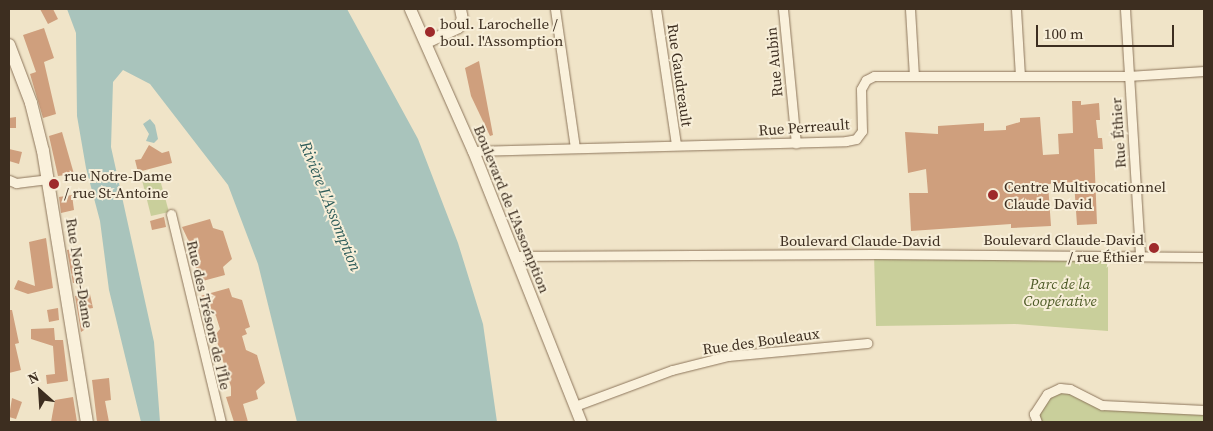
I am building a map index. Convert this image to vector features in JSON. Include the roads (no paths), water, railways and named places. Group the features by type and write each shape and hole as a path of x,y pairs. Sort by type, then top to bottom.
{"main road":[{"name":"Rue Notre-Dame","path":"9,45 31,103 48,179 87,422"}],"street":[{"name":"Boulevard de L'Assomption","path":"410,9 473,151 581,422"},
{"path":"426,42 458,27 462,19 460,9"},
{"path":"554,9 575,148"},
{"name":"Rue Gaudreault","path":"656,9 676,145"},
{"name":"Rue Aubin","path":"783,9 796,143"},
{"path":"910,9 914,76"},
{"path":"1016,9 1020,76"},
{"name":"Rue Éthier","path":"1125,9 1140,256"},
{"name":"Rue Perreault","path":"473,151 796,143 856,139 862,131 861,88 866,80 874,76 1128,76 1204,71"},
{"path":"9,180 16,182 48,179"},
{"name":"Rue des Trésors de l'Île","path":"171,214 221,422"},
{"name":"Boulevard Claude-David","path":"515,256 1204,257"},
{"name":"Rue des Bouleaux","path":"575,406 672,370 728,356 867,343"},
{"path":"1037,422 1034,414 1047,394 1060,388 1070,389 1102,405 1204,410"}],"water":[{"name":"Rivière L'Assomption","path":"67,9 347,9 418,139 458,243 483,324 497,422 297,422 258,264 228,185 150,84 123,70 113,82 111,147 154,342 160,422 141,422 109,290 100,221 86,168 77,116 76,33"},
{"path":"150,119 155,125 158,139 154,143 146,141 149,134 143,124"}],"place":[{"name":"boul. Larochelle / boul. l'Assomption","path":"430,32"},
{"name":"rue Notre-Dame / rue St-Antoine","path":"54,184"},
{"name":"Centre Multivocationnel Claude David","path":"993,195"},
{"name":"Boulevard Claude-David / rue Éthier","path":"1154,248"}],"park label":[{"name":"Parc de la Coopérative","path":"1060,292"}]}
